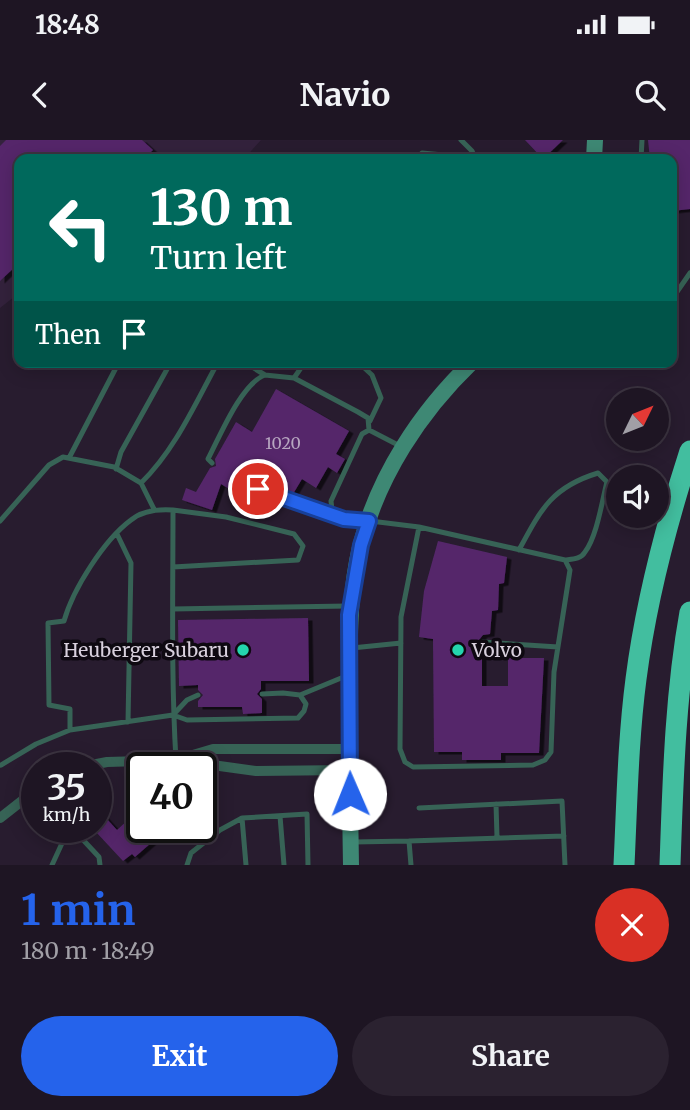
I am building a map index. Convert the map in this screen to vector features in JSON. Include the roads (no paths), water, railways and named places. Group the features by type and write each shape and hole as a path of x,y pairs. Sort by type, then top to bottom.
{"highway":[{"path":"624,865 632,714 640,651 652,587 690,450"},
{"path":"670,865 676,718 682,654 690,612"}],"street":[{"path":"351,865 350,606 361,545 392,467 403,448 432,406 467,368"},
{"path":"203,752 213,749 349,749"},
{"path":"217,766 256,771 349,770"},
{"path":"0,818 21,802"}],"lane":[{"path":"461,140 473,154"},
{"path":"677,292 690,273"},
{"path":"69,458 116,368"},
{"path":"116,469 121,452 168,368"},
{"path":"141,483 168,452 215,368"},
{"path":"254,368 265,375 294,378 358,412 370,422"},
{"path":"294,378 301,368"},
{"path":"364,368 372,375 382,398 369,430"},
{"path":"210,461 246,391 254,381 265,375"},
{"path":"369,430 403,448"},
{"path":"338,517 332,510 331,501 362,434 369,430"},
{"path":"0,521 49,465 63,457 116,469 141,483 154,509"},
{"path":"258,489 338,517 419,527 519,550 565,560 577,559 585,552 607,482 598,473 564,486 538,515 519,550"},
{"path":"70,730 70,709 49,705 48,623 64,621 68,607 98,555 132,519 154,509 226,517 294,534 303,546 298,560 173,566"},
{"path":"173,510 175,752"},
{"path":"419,527 401,617 400,749 405,762 413,767 533,765 545,760 551,752 554,672 570,570 565,560"},
{"path":"117,534 131,563 128,722"},
{"path":"173,609 350,606"},
{"path":"482,642 558,647"},
{"path":"349,649 401,643"},
{"path":"261,695 300,695 349,675"},
{"path":"173,715 187,700 198,695"},
{"path":"1,765 36,744 70,730 173,715 187,720 298,718 306,704 300,695"},
{"path":"419,808 562,801 565,865"},
{"path":"496,804 497,836"},
{"path":"187,865 191,853 220,830 242,818 307,814 308,865"},
{"path":"280,816 284,865"},
{"path":"242,818 246,865"},
{"path":"351,842 564,836"},
{"path":"409,841 411,865"},
{"path":"52,865 63,843"},
{"path":"85,843 99,857 100,865"}],"place":[{"name":"Heuberger Subaru","path":"243,650"},
{"name":"Volvo","path":"458,650"}]}
